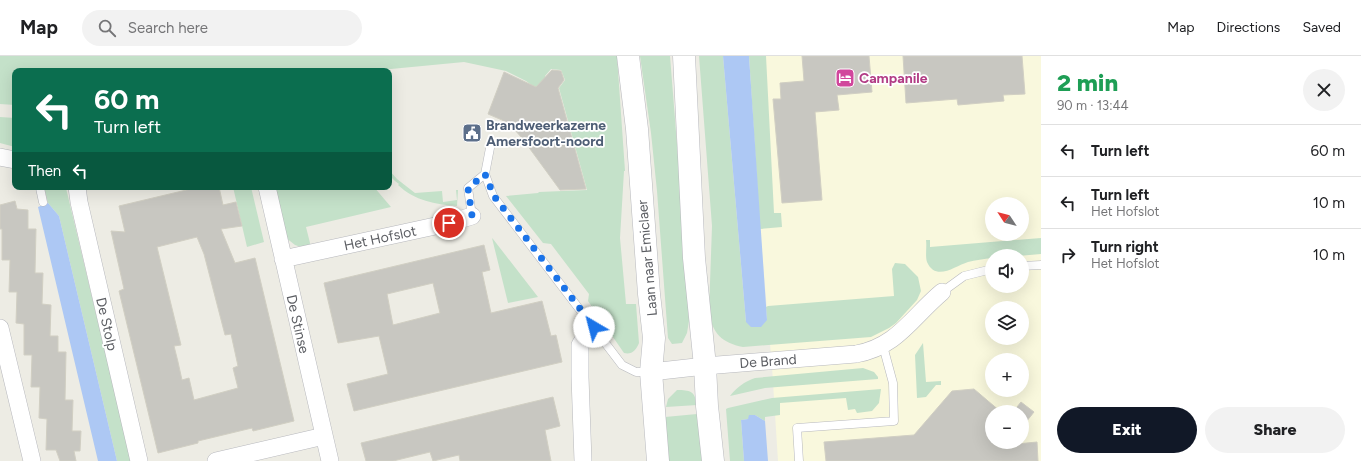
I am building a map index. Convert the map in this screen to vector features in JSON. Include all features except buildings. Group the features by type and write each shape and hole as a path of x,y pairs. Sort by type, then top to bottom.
{"main road":[{"name":"Laan naar Emiclaer","path":"628,56 637,129 649,294 654,338 651,372 658,461"},
{"path":"684,56 694,258 713,461"}],"street":[{"path":"0,157 12,159"},
{"name":"De Stolp","path":"77,190 139,461"},
{"name":"De Stinse","path":"268,190 330,461"},
{"name":"Het Hofslot","path":"283,260 449,223 472,216"},
{"name":"De Brand","path":"651,372 869,352 883,346 897,336 942,292"},
{"path":"0,328 32,461"},
{"path":"583,461 580,345 585,337"},
{"path":"216,461 324,436"}],"lane":[{"path":"490,148 485,174 494,196 622,365 636,372 651,372"},
{"name":"Het Hofslot","path":"472,216 468,188 485,174"},
{"path":"40,190 43,202"},
{"path":"1029,266 1041,265"},
{"name":"De Brand","path":"942,292 964,276 985,271"},
{"path":"799,461 797,428 894,420 893,383 883,346"}],"shaded area":[{"path":"0,56 617,56 625,171 620,238 626,304 636,304 639,343 637,348 633,351 624,353 588,301 589,294 551,244 543,243 506,196 539,192 587,190 559,88 565,80 561,70 551,69 545,76 548,86 542,93 526,81 506,71 464,62 392,69 12,68 12,105 0,104"},
{"path":"640,56 670,56 684,233 689,321 687,333 682,343 672,344 668,338 657,191 651,133"},
{"path":"699,56 723,56 746,322 767,320 766,307 768,306 894,296 892,269 895,263 905,264 918,277 921,291 917,300 896,323 871,337 743,347 729,343 719,336 710,319 709,312 712,226"},
{"path":"745,56 1041,56 1041,461 778,461 772,367"},
{"path":"749,56 766,56 774,213 781,213 782,227 760,229"},
{"path":"0,117 12,118 12,146 0,143"},
{"path":"392,173 415,193 442,191 443,202 457,200 456,190 458,190 457,206 433,203 418,198 411,195 392,178"},
{"path":"45,190 66,190 131,461 117,461 59,216 48,203"},
{"path":"234,190 252,190 264,242 247,247"},
{"path":"274,190 377,190 391,207 306,227 311,247 304,248 295,245 285,237"},
{"path":"492,238 493,239 538,297 508,303"},
{"path":"1041,238 1041,254 1029,255 1029,249 985,249 985,259 968,262 952,269 940,272 931,268 926,260 926,240 930,240 930,247 1004,241 1029,241 1029,239"},
{"path":"923,343 926,382 941,381 941,385 936,385 926,397 917,398 915,355"},
{"path":"863,368 874,372 878,379 765,388 730,396 741,385 755,378"},
{"path":"881,389 879,403 872,411 857,413 855,409 848,410 846,398 780,403 780,415 765,417 765,421 755,415 748,419 741,420 744,461 730,461 726,409 728,408 772,398"},
{"path":"677,390 691,392 695,397 697,405 666,407 668,399"},
{"path":"697,414 702,461 668,461 665,417"}],"water":[{"path":"723,56 749,56 767,320 761,327 751,327 746,322"},
{"path":"48,203 59,216 117,461 98,461 38,207"},
{"path":"749,415 755,415 765,421 768,461 744,461 741,420 748,419"}],"place":[{"name":"Campanile","path":"845,78"},
{"name":"Brandweerkazerne Amersfoort-noord","path":"472,133"}],"route":[{"path":"449,223 472,216 468,188 485,174 494,196 594,327"}]}
